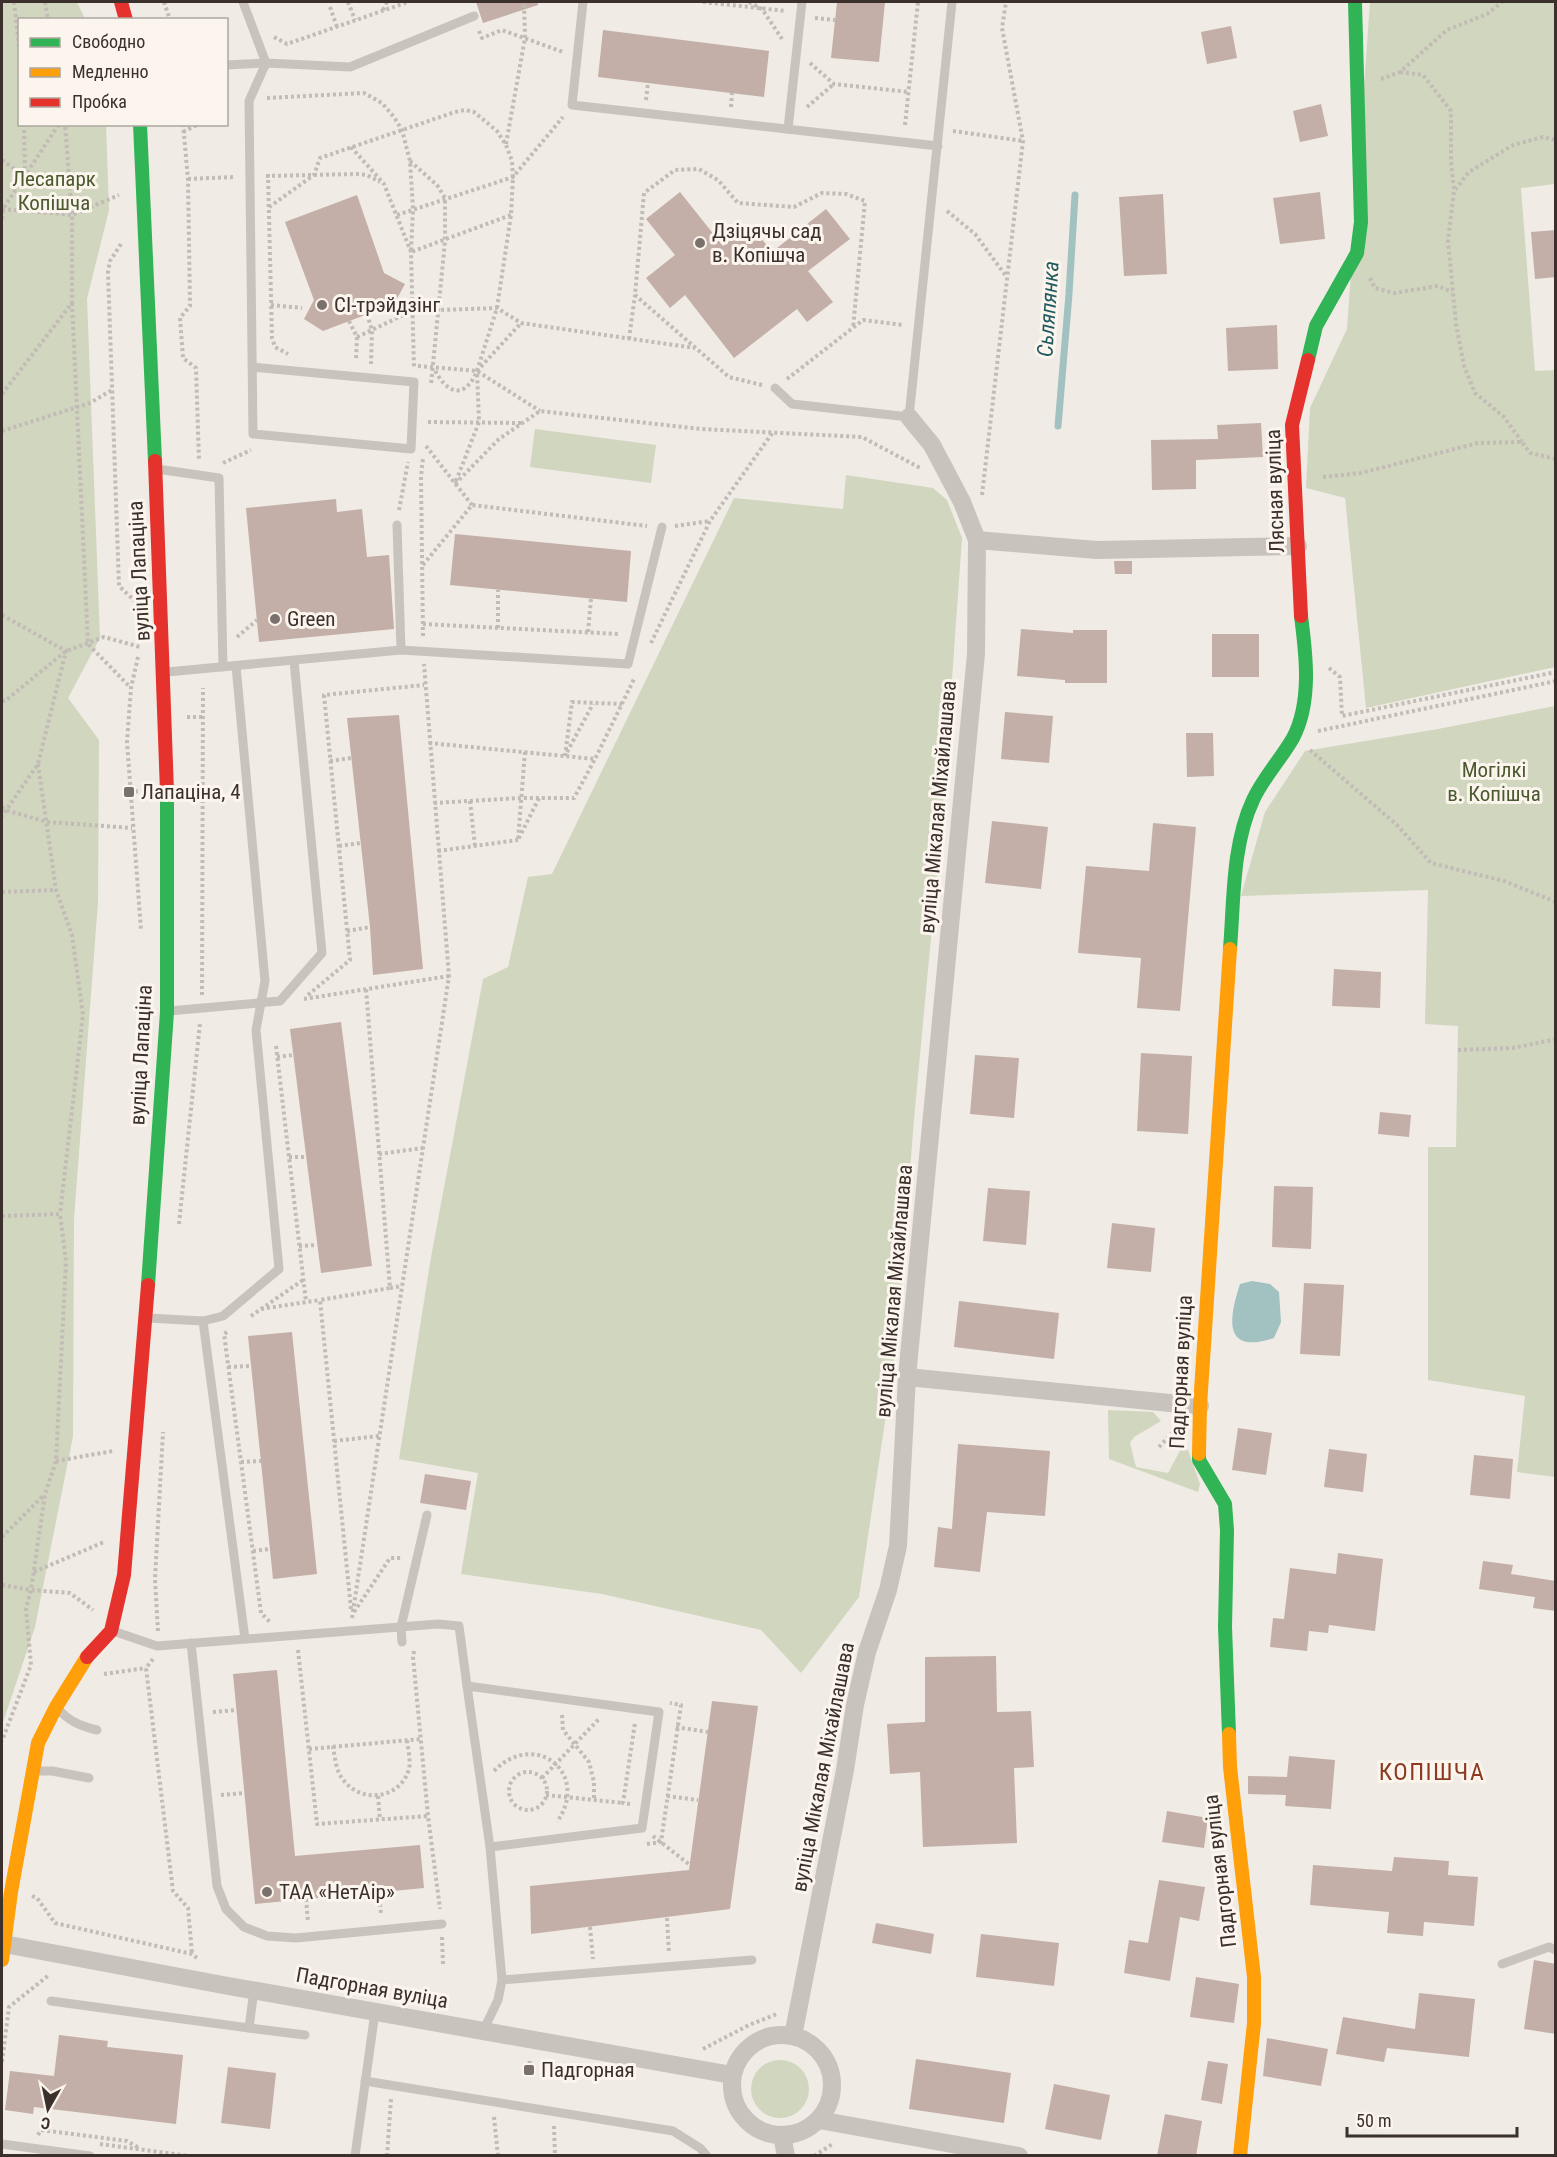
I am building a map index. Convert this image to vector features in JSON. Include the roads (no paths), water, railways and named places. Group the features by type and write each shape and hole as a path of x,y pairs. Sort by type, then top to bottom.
{"street":[{"path":"121,2 125,18"},
{"name":"Лясная вуліца","path":"1253,800 1294,736 1306,695 1306,651 1300,610 1292,425 1316,326 1357,253 1361,222 1355,2"},
{"name":"вуліца Лапаціна","path":"111,1631 124,1575 146,1318 166,1012 167,789 164,673 140,126"},
{"path":"909,417 932,444 962,502 977,540 1097,550 1298,546"},
{"name":"вуліца Мікалая Міхайлашава","path":"793,2036 845,1770 855,1705 867,1652 888,1590 898,1546 907,1377 976,654 977,540"},
{"name":"Падгорная вуліца","path":"1240,2156 1254,2023 1254,1977 1230,1767 1225,1627 1227,1530 1225,1504 1199,1460 1200,1406 1228,968 1239,843 1253,800"},
{"path":"907,1377 1200,1406"},
{"path":"3,1952 11,1892 38,1743 82,1662 111,1631"},
{"name":"Падгорная вуліца","path":"3,1952 254,1990 732,2075"},
{"path":"773,2035 793,2036 812,2045 826,2061 832,2081 830,2102 819,2120 802,2132 782,2136 760,2132 742,2118 732,2098 732,2075 739,2057 754,2043 773,2035"},
{"path":"819,2120 1019,2156"},
{"path":"782,2136 786,2156"}],"lane":[{"path":"243,2 266,63 249,101 251,177 252,367 253,434 411,449 414,382 252,367"},
{"path":"584,2 572,105 938,146"},
{"path":"788,129 802,2"},
{"path":"775,388 792,404 909,417 952,2"},
{"path":"228,65 266,63 350,67 474,16"},
{"path":"155,469 219,478 223,667"},
{"path":"397,525 401,650"},
{"path":"164,673 401,650 628,664 662,527"},
{"path":"166,1012 280,1001 322,953 294,661"},
{"path":"146,1318 203,1321 223,1316 279,1269 256,1030 265,981 236,666"},
{"path":"203,1321 245,1639"},
{"path":"402,1642 401,1627 427,1515"},
{"path":"111,1631 156,1646 438,1624 459,1626 490,1847 502,1980 498,2000 483,2031"},
{"path":"191,1643 217,1886 226,1909 244,1927 267,1936 296,1938 442,1924"},
{"path":"468,1686 659,1712 642,1828 490,1847"},
{"path":"56,1707 67,1719 80,1726 97,1730"},
{"path":"33,1771 51,1771 89,1778"},
{"path":"1502,1964 1549,1947 1556,1950"},
{"path":"502,1980 752,1960"},
{"path":"249,2028 254,1990"},
{"path":"51,2001 304,2035"},
{"path":"355,2156 375,2012"},
{"path":"365,2081 673,2131 700,2148 707,2156"},
{"path":"2,2144 90,2156"}],"water":[{"path":"1252,1281 1270,1284 1279,1292 1281,1322 1274,1338 1245,1342 1237,1337 1233,1330 1233,1309 1240,1284"}],"waterway":[{"name":"Сьляпянка","path":"1058,426 1075,195"}],"place":[{"name":"Дзіцячы сад в. Копішча","path":"700,243"},
{"name":"СІ-трэйдзінг","path":"322,305"},
{"name":"Green","path":"275,619"},
{"name":"Лапаціна, 4","path":"129,792"},
{"name":"ТАА «НетАір»","path":"267,1892"},
{"name":"Падгорная","path":"529,2070"}],"district":[{"name":"КОПІШЧА","path":"1432,1772"}],"park label":[{"name":"Лесапарк Копішча","path":"54,191"},
{"name":"Могілкі в. Копішча","path":"1494,782"}]}
